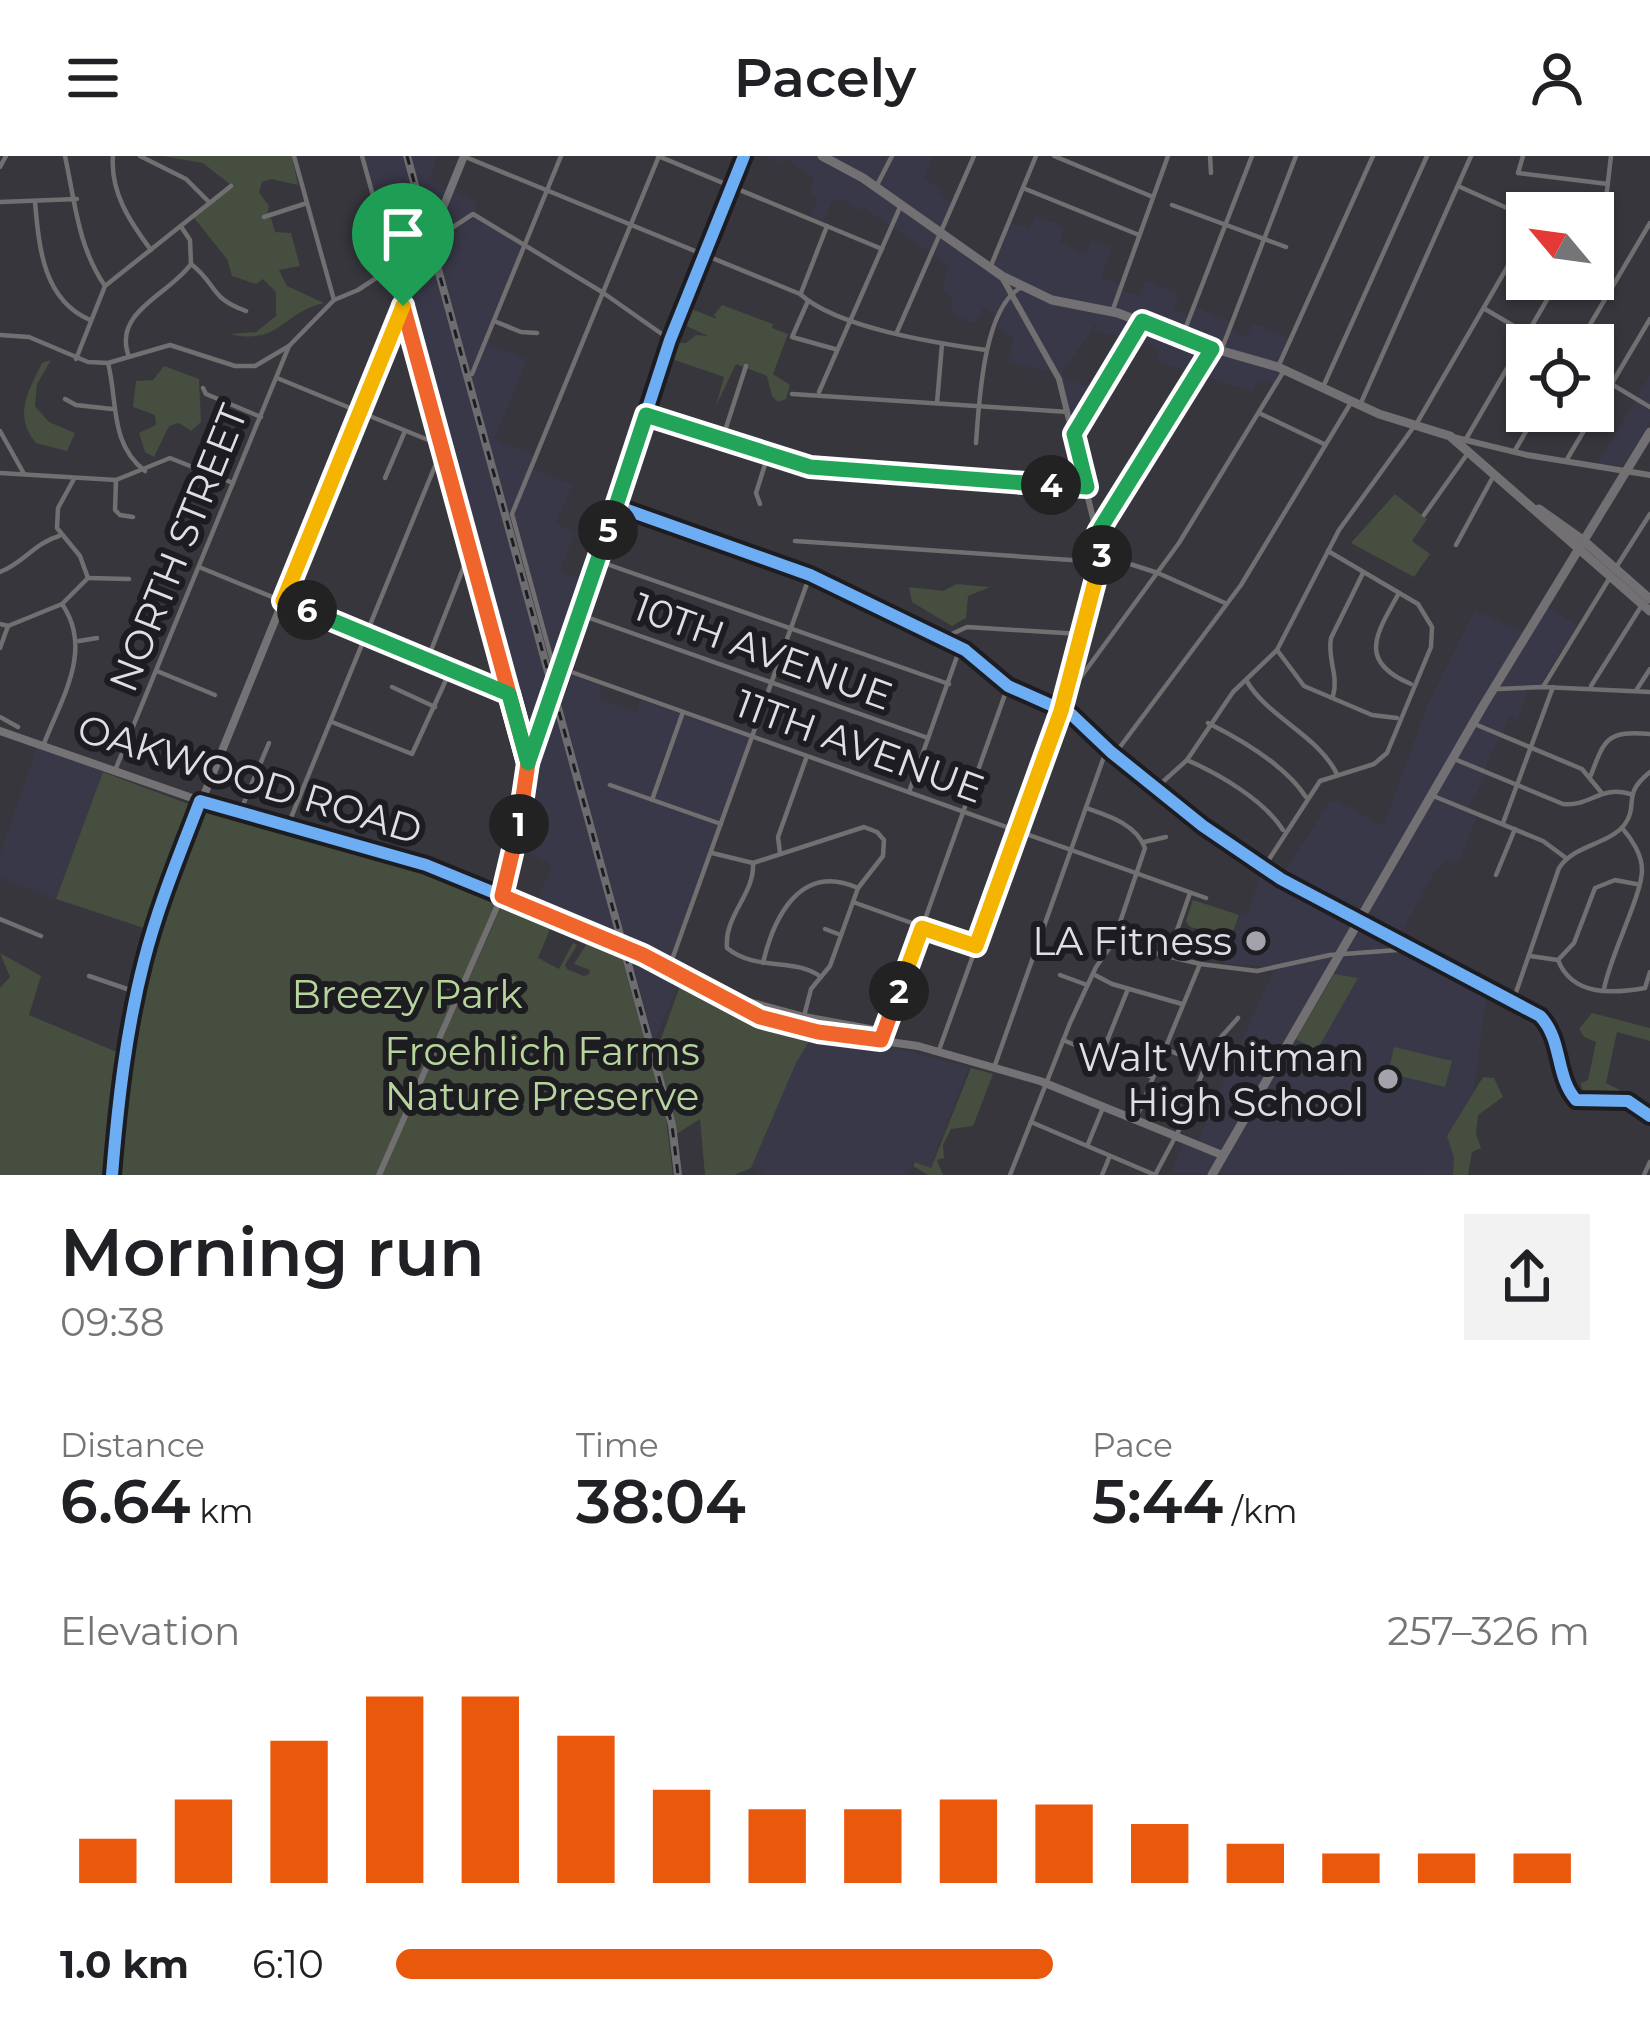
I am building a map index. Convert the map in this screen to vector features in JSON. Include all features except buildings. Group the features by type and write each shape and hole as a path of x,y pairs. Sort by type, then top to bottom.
{"main road":[{"path":"112,1175 122,1069 152,929 464,156"},
{"path":"822,156 844,162 1022,287 1282,368 1356,403 1450,436 1648,605"},
{"path":"435,228 448,231"},
{"path":"395,327 403,323 409,328"},
{"path":"1419,427 1468,453"},
{"path":"1212,1175 1492,689 1650,432"},
{"name":"OAKWOOD ROAD","path":"1,734 200,801 426,865 669,968 729,1003 801,1028 883,1035 1045,1082 1222,1155"}],"street":[{"path":"0,167 6,156"},
{"path":"65,156 82,243 105,286"},
{"path":"113,156 113,180 122,203 151,250"},
{"path":"140,156 186,179 208,202"},
{"path":"294,156 334,300"},
{"path":"362,156 528,763"},
{"path":"464,156 800,294 823,312 942,344 986,350"},
{"path":"472,374 561,156"},
{"path":"558,684 512,514 658,156 882,249"},
{"path":"379,1175 502,896 517,844 528,763 670,340 744,156"},
{"path":"876,188 892,156"},
{"path":"897,332 974,156"},
{"path":"990,268 1036,156"},
{"path":"1054,156 1153,197"},
{"path":"1210,156 1211,172"},
{"path":"1182,338 1252,156"},
{"path":"1098,532 1216,350 1296,156"},
{"path":"1066,690 1075,685 1158,573 1259,413 1373,156"},
{"path":"1323,387 1427,156"},
{"path":"994,1068 1086,808 1111,751 1227,604 1356,403 1471,156"},
{"path":"1523,156 1518,173 1608,184"},
{"path":"1607,192 1611,156"},
{"path":"1112,312 1166,157"},
{"path":"76,359 105,286 230,186"},
{"path":"1458,186 1506,208"},
{"path":"1023,188 1139,235"},
{"path":"0,202 76,199"},
{"path":"35,202 47,274 66,306 90,320"},
{"path":"264,218 307,203"},
{"path":"818,395 901,205"},
{"path":"1172,205 1286,247"},
{"path":"0,335 29,337 76,359 108,363 128,354 177,346 244,367 266,362 289,346 334,300 358,290 473,214 602,292 670,340"},
{"path":"1590,324 1650,223"},
{"path":"181,226 190,240 191,264 218,298 246,311"},
{"path":"800,294 827,226"},
{"path":"128,354 124,338 130,321 191,264"},
{"path":"1156,788 1187,760 1208,723 1277,650 1328,551 1419,427 1506,271"},
{"path":"939,1051 1061,711 1101,558 1059,379 1001,276"},
{"path":"976,443 986,350 1012,294 1022,287"},
{"path":"808,301 792,338 837,350"},
{"path":"1485,309 1510,324"},
{"path":"1614,381 1650,319"},
{"path":"494,321 537,333"},
{"path":"1074,434 1142,321"},
{"path":"937,403 942,344"},
{"name":"NORTH STREET","path":"116,771 289,346"},
{"path":"108,363 116,393 112,409 129,458 145,471"},
{"path":"722,440 746,366"},
{"path":"1424,515 1468,453 1466,439 1506,370"},
{"path":"277,378 441,447"},
{"path":"1614,385 1650,407"},
{"path":"203,388 206,394 261,417"},
{"path":"792,394 1068,412"},
{"path":"65,399 112,409"},
{"path":"1259,413 1326,444"},
{"path":"646,415 810,467 1087,487"},
{"path":"0,431 23,472"},
{"path":"386,478 405,431"},
{"path":"1514,452 1526,432"},
{"path":"1566,461 1583,432"},
{"path":"1450,436 1650,475"},
{"path":"288,825 441,447"},
{"path":"760,504 756,494 768,455"},
{"path":"0,473 116,480 172,458 233,484"},
{"path":"1456,545 1494,475"},
{"path":"74,479 58,508 59,536 80,556 88,578"},
{"path":"116,480 115,510 133,518"},
{"path":"616,506 810,575 960,648 1008,686 1071,714 1156,788 1263,867 1540,1016 1550,1028 1568,1091 1576,1100 1628,1101 1650,1116"},
{"path":"1543,687 1650,514"},
{"path":"0,572 44,540 59,536"},
{"path":"795,541 1101,558 1158,573 1227,604"},
{"path":"428,659 470,551"},
{"path":"1263,867 1320,782 1381,759 1431,647 1433,632 1425,612 1328,551"},
{"path":"598,560 949,684"},
{"path":"199,566 509,694"},
{"path":"1332,698 1336,683 1328,650 1363,573"},
{"path":"669,968 810,575"},
{"path":"0,648 4,625 62,604 88,578 129,579"},
{"path":"1400,593 1377,634 1376,651 1384,669 1413,684"},
{"path":"43,746 78,641 62,604"},
{"path":"1590,688 1648,605"},
{"name":"10TH AVENUE","path":"580,615 928,738"},
{"path":"941,640 967,627 1080,634"},
{"path":"78,641 97,638"},
{"path":"909,792 960,648"},
{"path":"1277,650 1298,680 1380,717 1399,718"},
{"path":"331,721 412,754 451,669"},
{"name":"11TH AVENUE","path":"563,669 1206,898"},
{"path":"1636,690 1650,669"},
{"path":"157,671 215,695"},
{"path":"1246,680 1265,707 1323,753 1336,774"},
{"path":"729,1003 733,995 883,1035 1008,686"},
{"path":"392,687 435,707"},
{"path":"1502,824 1553,687"},
{"path":"1492,689 1650,692"},
{"path":"652,800 683,712"},
{"path":"0,717 18,727"},
{"path":"1208,723 1274,766 1306,797"},
{"path":"1472,724 1591,775 1601,792"},
{"path":"1591,775 1600,747 1609,738 1624,732 1650,734"},
{"path":"240,812 269,743"},
{"path":"780,854 778,837 807,756"},
{"path":"1452,758 1571,806 1601,792 1630,794"},
{"path":"1187,760 1273,816 1285,832"},
{"path":"1513,1000 1566,858 1622,828 1629,814 1630,794 1650,772"},
{"path":"610,785 721,824"},
{"path":"1431,795 1550,844 1566,858"},
{"path":"1086,808 1118,820 1144,842"},
{"path":"712,853 753,863 864,827 881,836 885,851 858,888 830,966 812,989 801,1028"},
{"path":"1604,989 1641,865 1622,828"},
{"path":"1496,875 1515,829"},
{"path":"1144,842 1166,837"},
{"path":"1010,1175 1063,1040 1113,943 1144,842"},
{"path":"753,863 752,879 734,909 726,943 741,958 806,968 821,977"},
{"path":"763,963 776,922 798,892 832,880 858,888"},
{"path":"1558,960 1574,944 1595,888 1615,880 1638,885"},
{"path":"1168,956 1190,892"},
{"path":"853,902 976,946"},
{"path":"0,919 41,936"},
{"path":"825,929 841,935"},
{"path":"1113,943 1200,964 1264,971 1337,955 1412,949"},
{"path":"1530,956 1558,960 1573,983 1622,992 1645,988 1650,972"},
{"path":"1136,1119 1200,964"},
{"path":"1093,974 1182,1004"},
{"path":"1060,975 1088,985"},
{"path":"89,976 136,992"},
{"path":"1101,1056 1128,989"},
{"path":"1031,1122 1155,1175 1214,1045 1238,1018"},
{"path":"1063,1040 1154,1078"},
{"path":"1166,1049 1206,1066"},
{"path":"1088,1145 1104,1105"},
{"path":"1102,1175 1109,1156"},
{"path":"1644,1175 1650,1162"}],"shaded area":[{"path":"364,156 438,156 430,179 477,202 475,216 522,246 484,341 527,360 494,439 533,455 529,468 572,485 556,524 575,533 560,571 588,583 560,671 602,686 598,698 635,713 641,700 749,738 670,959 680,982 654,1041 627,944 535,905 552,866 520,847 530,764"},
{"path":"763,156 929,156 933,158 924,180 942,188 938,195 954,203 940,234 989,269 1008,222 1029,229 1036,215 1065,227 1059,242 1086,254 1093,240 1112,248 1101,277 1120,284 1119,288 1139,296 1146,280 1179,294 1174,309 1190,314 1193,306 1231,322 1229,330 1246,337 1253,323 1293,339 1273,385 1259,380 1252,391 1156,361 1160,351 1144,342 1094,331 1098,321 1062,372 1065,379 1100,390 1074,432 1057,374 1007,362 1014,337 997,328 1001,317 983,308 975,324 952,314 952,298 942,291 949,265 864,208 840,198 832,202 823,221 810,215 818,198 810,193 814,178 784,158 782,163"},
{"path":"1650,375 1650,422 1622,466 1598,464"},
{"path":"1548,607 1577,625 1539,688 1528,690 1518,719 1510,717 1484,768 1488,771 1467,811 1477,817 1458,863 1447,859 1433,875 1399,937 1405,954 1487,992 1462,1175 1171,1173 1183,1143 1195,1147 1272,973 1272,967 1224,964 1241,912 1248,914 1262,869 1279,880 1329,803 1337,801 1383,826 1427,707 1475,611 1531,635"},
{"path":"37,748 103,771 56,899 0,878 0,854"},
{"path":"813,1035 881,1045 969,1067 930,1168 914,1161 905,1175 766,1175 751,1168"}],"green space":[{"path":"162,156 292,156 298,185 271,179 262,182 259,192 269,206 266,219 271,218 275,232 291,233 300,266 279,270 287,286 324,303 270,332 230,334 256,332 276,316 276,292 263,279 256,284 232,276 227,259 194,218 232,186 203,163"},
{"path":"722,305 788,334 773,374 790,385 786,399 778,402 772,396 767,376 736,364 716,406 724,377 669,358 674,343 708,336 680,323 686,307 717,319 714,315"},
{"path":"51,360 37,384 35,406 49,422 75,433 67,451 36,443 25,423 32,384 42,363"},
{"path":"164,366 199,379 201,422 191,431 179,423 169,426 154,457 145,452 139,433 156,425 155,415 133,407 136,381 153,380"},
{"path":"1395,494 1427,519 1412,541 1430,554 1414,577 1351,543"},
{"path":"957,584 990,587 968,596 966,618 952,626 912,602 909,587 943,591"},
{"path":"103,772 191,805 147,929 56,899"},
{"name":"Froehlich Farms Nature Preserve","path":"211,807 425,869 498,899 376,1175 116,1175 134,1033 154,946 201,811"},
{"path":"1193,900 1239,915 1223,961 1216,960 1207,934 1186,921"},
{"name":"Froehlich Farms Nature Preserve","path":"503,903 573,930 570,938 550,929 538,958 559,969 573,943 577,945 567,969 589,974 590,970 574,964 586,945 574,939 578,932 620,951 666,1118 673,1175 381,1175"},
{"path":"0,953 41,976 29,1015 119,1053 106,1175 0,1175 0,988 10,977"},
{"path":"1334,974 1358,978 1317,1050 1296,1039"},
{"path":"681,983 714,1003 716,999 762,1020 813,1035 751,1168 734,1175 705,1175 700,1119 675,1135 655,1056"},
{"path":"1592,1013 1650,1028 1650,1041 1617,1032 1606,1083 1620,1090 1613,1098 1601,1099 1582,1089 1596,1042 1579,1029"},
{"path":"1394,1047 1452,1061 1445,1087 1388,1073"},
{"path":"971,1068 993,1074 973,1126 951,1129 943,1145 944,1158 937,1160 943,1175 928,1175 913,1166 915,1162 931,1168"},
{"path":"1483,1077 1494,1078 1503,1097 1478,1115 1476,1134 1481,1148 1472,1152 1468,1175 1453,1175 1454,1157 1447,1136"}],"railway":[{"path":"407,156 672,1125 678,1175"}],"cycle path":[{"path":"112,1175 138,987 156,920 200,801 426,865 502,896 517,844 528,763 670,340 744,156"},
{"path":"616,506 810,575 965,650 1008,686 1071,714 1203,826 1281,879 1540,1016 1576,1100 1628,1101 1650,1116"}],"place":[{"name":"LA Fitness","path":"1256,941"},
{"name":"Walt Whitman High School","path":"1388,1079"}],"route":[{"path":"403,306 283,601 509,694 526,755 528,763 646,415 810,467 1087,487 1074,434 1142,321 1212,349 1098,532 1102,555 1061,711 976,946 922,928 881,1040 818,1032 760,1017 643,955 502,896 517,844 528,763 509,694 451,482 403,306"}],"park label":[{"name":"Breezy Park","path":"407,994"}]}
